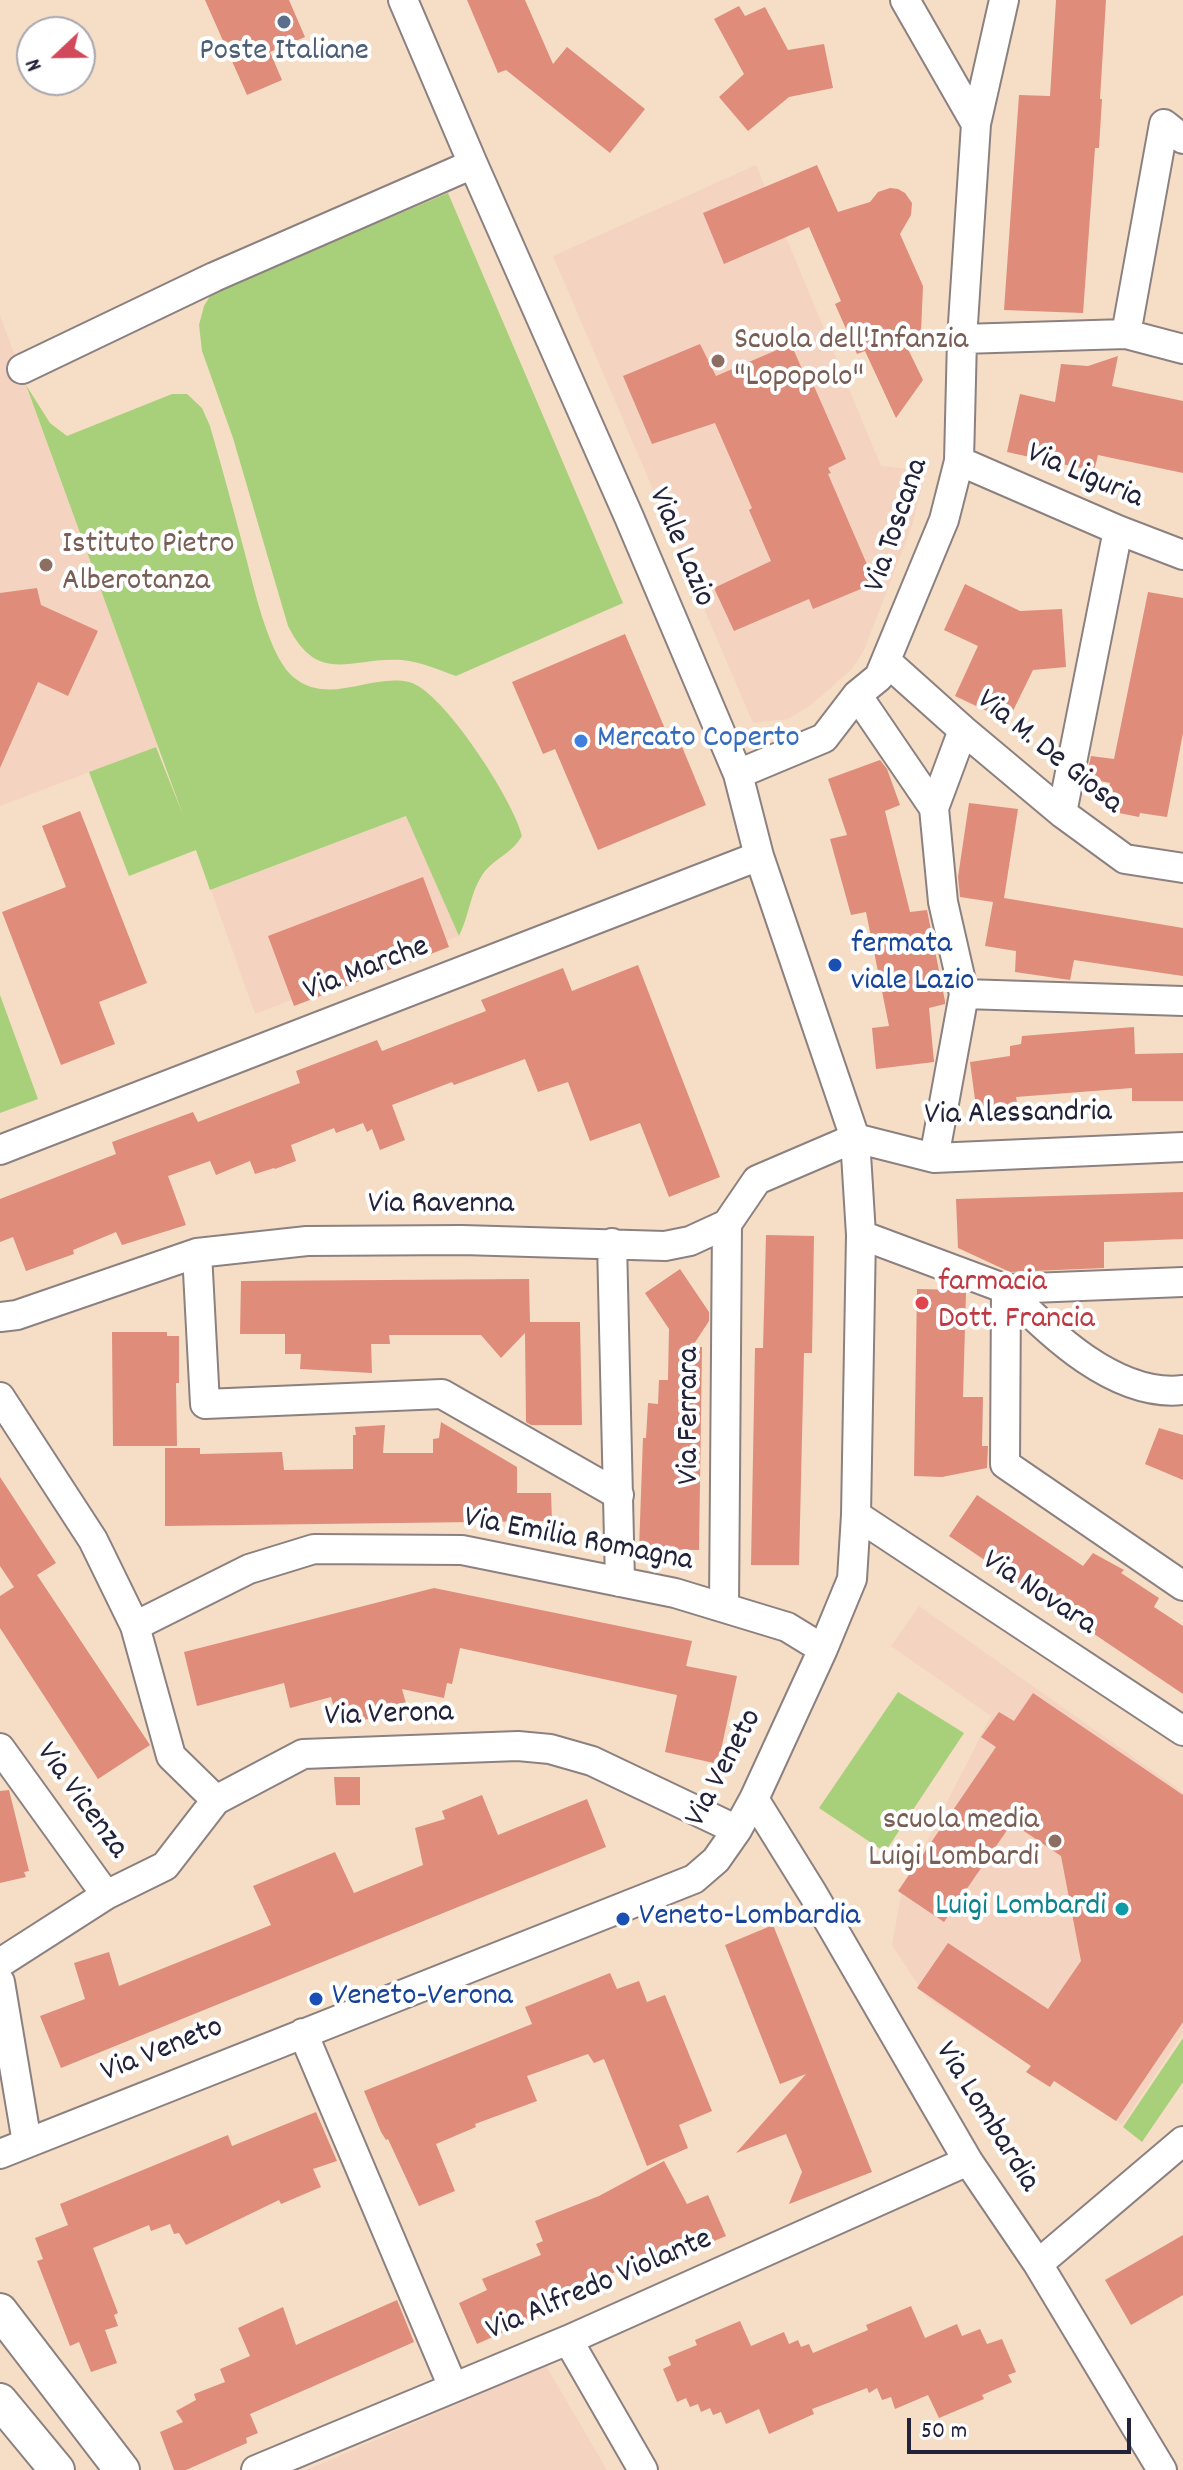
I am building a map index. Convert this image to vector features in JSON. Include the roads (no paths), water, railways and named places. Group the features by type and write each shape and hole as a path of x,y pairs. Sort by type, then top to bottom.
{"street":[{"name":"Viale Lazio","path":"403,0 738,774 759,856 855,1138"},
{"path":"905,0 976,124"},
{"name":"Via Toscana","path":"738,774 824,738 857,695 879,677 944,520 959,461 962,339 976,124 1004,0"},
{"path":"1126,334 1164,124 1183,139"},
{"path":"22,369 214,277 473,164"},
{"path":"962,339 1126,334 1183,349"},
{"name":"Via Liguria","path":"959,461 1183,555"},
{"path":"1062,813 1118,530"},
{"name":"Via M. De Giosa","path":"886,661 1062,813 1125,859 1183,868"},
{"path":"857,695 934,808"},
{"path":"934,1158 964,994 943,902 934,808 963,730"},
{"name":"Via Marche","path":"0,1150 759,856"},
{"path":"964,994 1183,1001"},
{"path":"727,1224 757,1180 855,1138"},
{"name":"Via Alessandria","path":"855,1138 934,1158 1183,1147"},
{"name":"Via Veneto","path":"0,2154 694,1879 716,1860 754,1799 852,1579 861,1235 855,1138"},
{"name":"Via Ravenna","path":"0,1317 17,1315 197,1253 307,1241 462,1240 665,1246 690,1241 727,1224"},
{"name":"Via Ferrara","path":"724,1607 727,1224"},
{"path":"861,1235 1006,1289 1183,1282"},
{"path":"612,1243 620,1582"},
{"path":"197,1253 205,1404 442,1394 619,1495"},
{"path":"1006,1289 1039,1323 1086,1359 1114,1375 1145,1388 1183,1390"},
{"path":"1006,1289 1005,1464 1183,1586"},
{"path":"0,1397 93,1540 135,1626 171,1756 216,1800"},
{"name":"Via Novara","path":"856,1515 1183,1731"},
{"name":"Via Emilia Romagna","path":"135,1626 249,1569 314,1549 462,1550 675,1593 787,1627 823,1649"},
{"name":"Via Verona","path":"0,1963 106,1895 165,1866 216,1800 303,1754 518,1746 550,1749 592,1761 737,1830"},
{"name":"Via Vicenza","path":"0,1748 106,1895"},
{"name":"Via Lombardia","path":"754,1799 813,1894 968,2161 1038,2264 1162,2470"},
{"path":"0,1982 27,2143"},
{"path":"303,2033 453,2387"},
{"path":"1038,2264 1183,2141"},
{"name":"Via Alfredo Violante","path":"256,2470 568,2340 968,2161"},
{"path":"0,2311 122,2470"},
{"path":"568,2340 643,2470"},
{"path":"0,2401 57,2470"}],"place":[{"name":"Poste Italiane","path":"284,22"},
{"name":"Scuola dell'Infanzia \"Lopopolo\"","path":"718,361"},
{"name":"Istituto Pietro Alberotanza","path":"46,565"},
{"name":"Mercato Coperto","path":"581,741"},
{"name":"fermata viale Lazio","path":"835,965"},
{"name":"farmacia Dott. Francia","path":"922,1303"},
{"name":"scuola media Luigi Lombardi","path":"1055,1841"},
{"name":"Luigi Lombardi","path":"1122,1909"},
{"name":"Veneto-Lombardia","path":"623,1919"},
{"name":"Veneto-Verona","path":"316,1999"}]}
